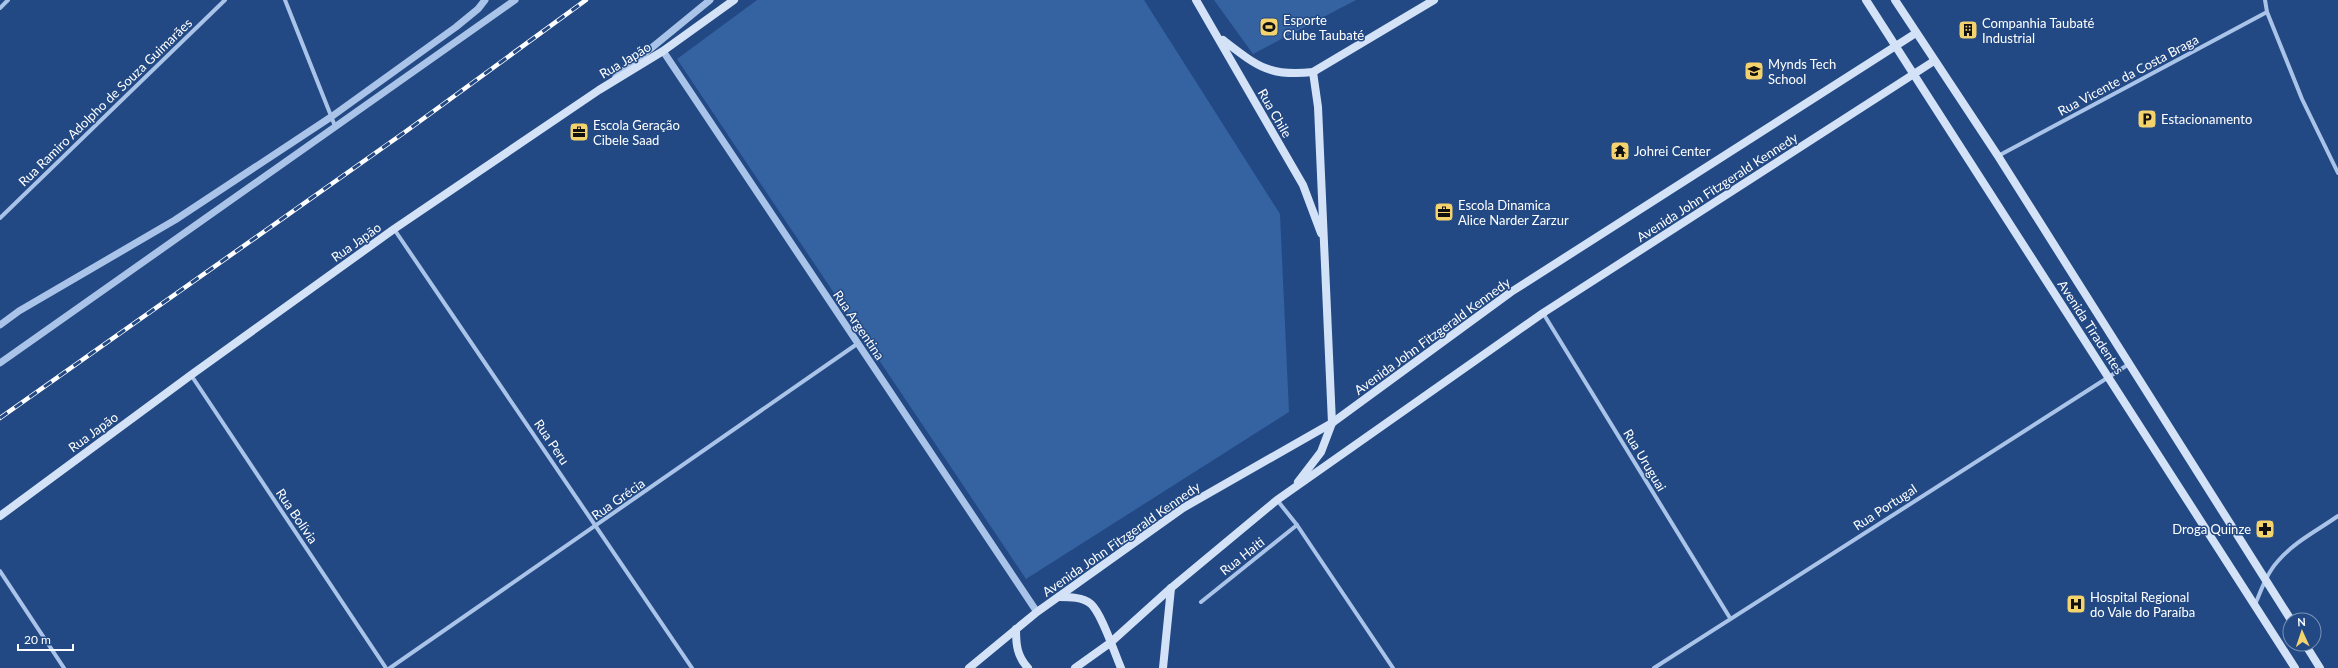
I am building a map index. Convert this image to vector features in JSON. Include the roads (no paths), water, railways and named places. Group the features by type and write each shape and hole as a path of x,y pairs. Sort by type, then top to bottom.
{"main road":[{"name":"Rua Japão","path":"0,516 191,375 394,229 599,90 663,51 734,0"},
{"name":"Rua Chile","path":"1196,0 1220,37 1303,185 1324,242"},
{"path":"1220,37 1266,70 1291,74 1313,72 1434,0"},
{"name":"Avenida Tiradentes","path":"1866,0 2295,668"},
{"name":"Avenida Tiradentes","path":"1895,0 1998,156 2285,612"},
{"name":"Avenida John Fitzgerald Kennedy","path":"969,668 1037,612 1183,508 1332,423 1511,292 1916,33"},
{"name":"Avenida John Fitzgerald Kennedy","path":"1075,668 1110,643 1171,588 1277,500 1543,313 1934,61"},
{"name":"Rua Chile","path":"1313,72 1318,107 1332,423"},
{"path":"1293,489 1321,452 1332,423"},
{"path":"1163,668 1171,588"},
{"path":"1059,597 1075,598 1091,603 1100,616 1121,668"},
{"path":"1016,629 1016,645 1020,659 1028,668"},
{"path":"2310,652 2320,668"}],"street":[{"path":"0,8 8,0"},
{"name":"Rua Ramiro Adolpho de Souza Guimarães","path":"0,218 225,0"},
{"path":"285,0 335,126"},
{"path":"0,324 19,311 175,220 331,117 456,27 478,9 485,0"},
{"path":"0,362 515,0"},
{"path":"599,90 710,0"},
{"path":"2265,0 2267,12 2302,99 2338,173"},
{"name":"Rua Vicente da Costa Braga","path":"1998,156 2267,12"},
{"name":"Rua Argentina","path":"663,51 1037,612"},
{"name":"Rua Peru","path":"394,229 692,668"},
{"name":"Rua Uruguai","path":"1543,313 1730,618"},
{"name":"Rua Grécia","path":"390,668 597,526 857,344"},
{"name":"Rua Portugal","path":"1654,668 2129,364"},
{"name":"Rua Bolívia","path":"191,375 386,668"},
{"path":"1277,500 1297,525 1393,668"},
{"path":"2255,607 2265,580 2277,561 2292,548 2338,516"},
{"name":"Rua Haiti","path":"1200,602 1297,525"},
{"path":"0,571 64,668"}],"railway":[{"path":"0,418 405,132 586,0"}],"place":[{"name":"Esporte Clube Taubaté","path":"1269,27"},
{"name":"Companhia Taubaté Industrial","path":"1968,30"},
{"name":"Mynds Tech School","path":"1754,71"},
{"name":"Estacionamento","path":"2147,119"},
{"name":"Escola Geração Cibele Saad","path":"579,132"},
{"name":"Johrei Center","path":"1620,151"},
{"name":"Escola Dinamica Alice Narder Zarzur","path":"1444,212"},
{"name":"Droga Quinze","path":"2265,529"},
{"name":"Hospital Regional do Vale do Paraíba","path":"2076,604"}]}
